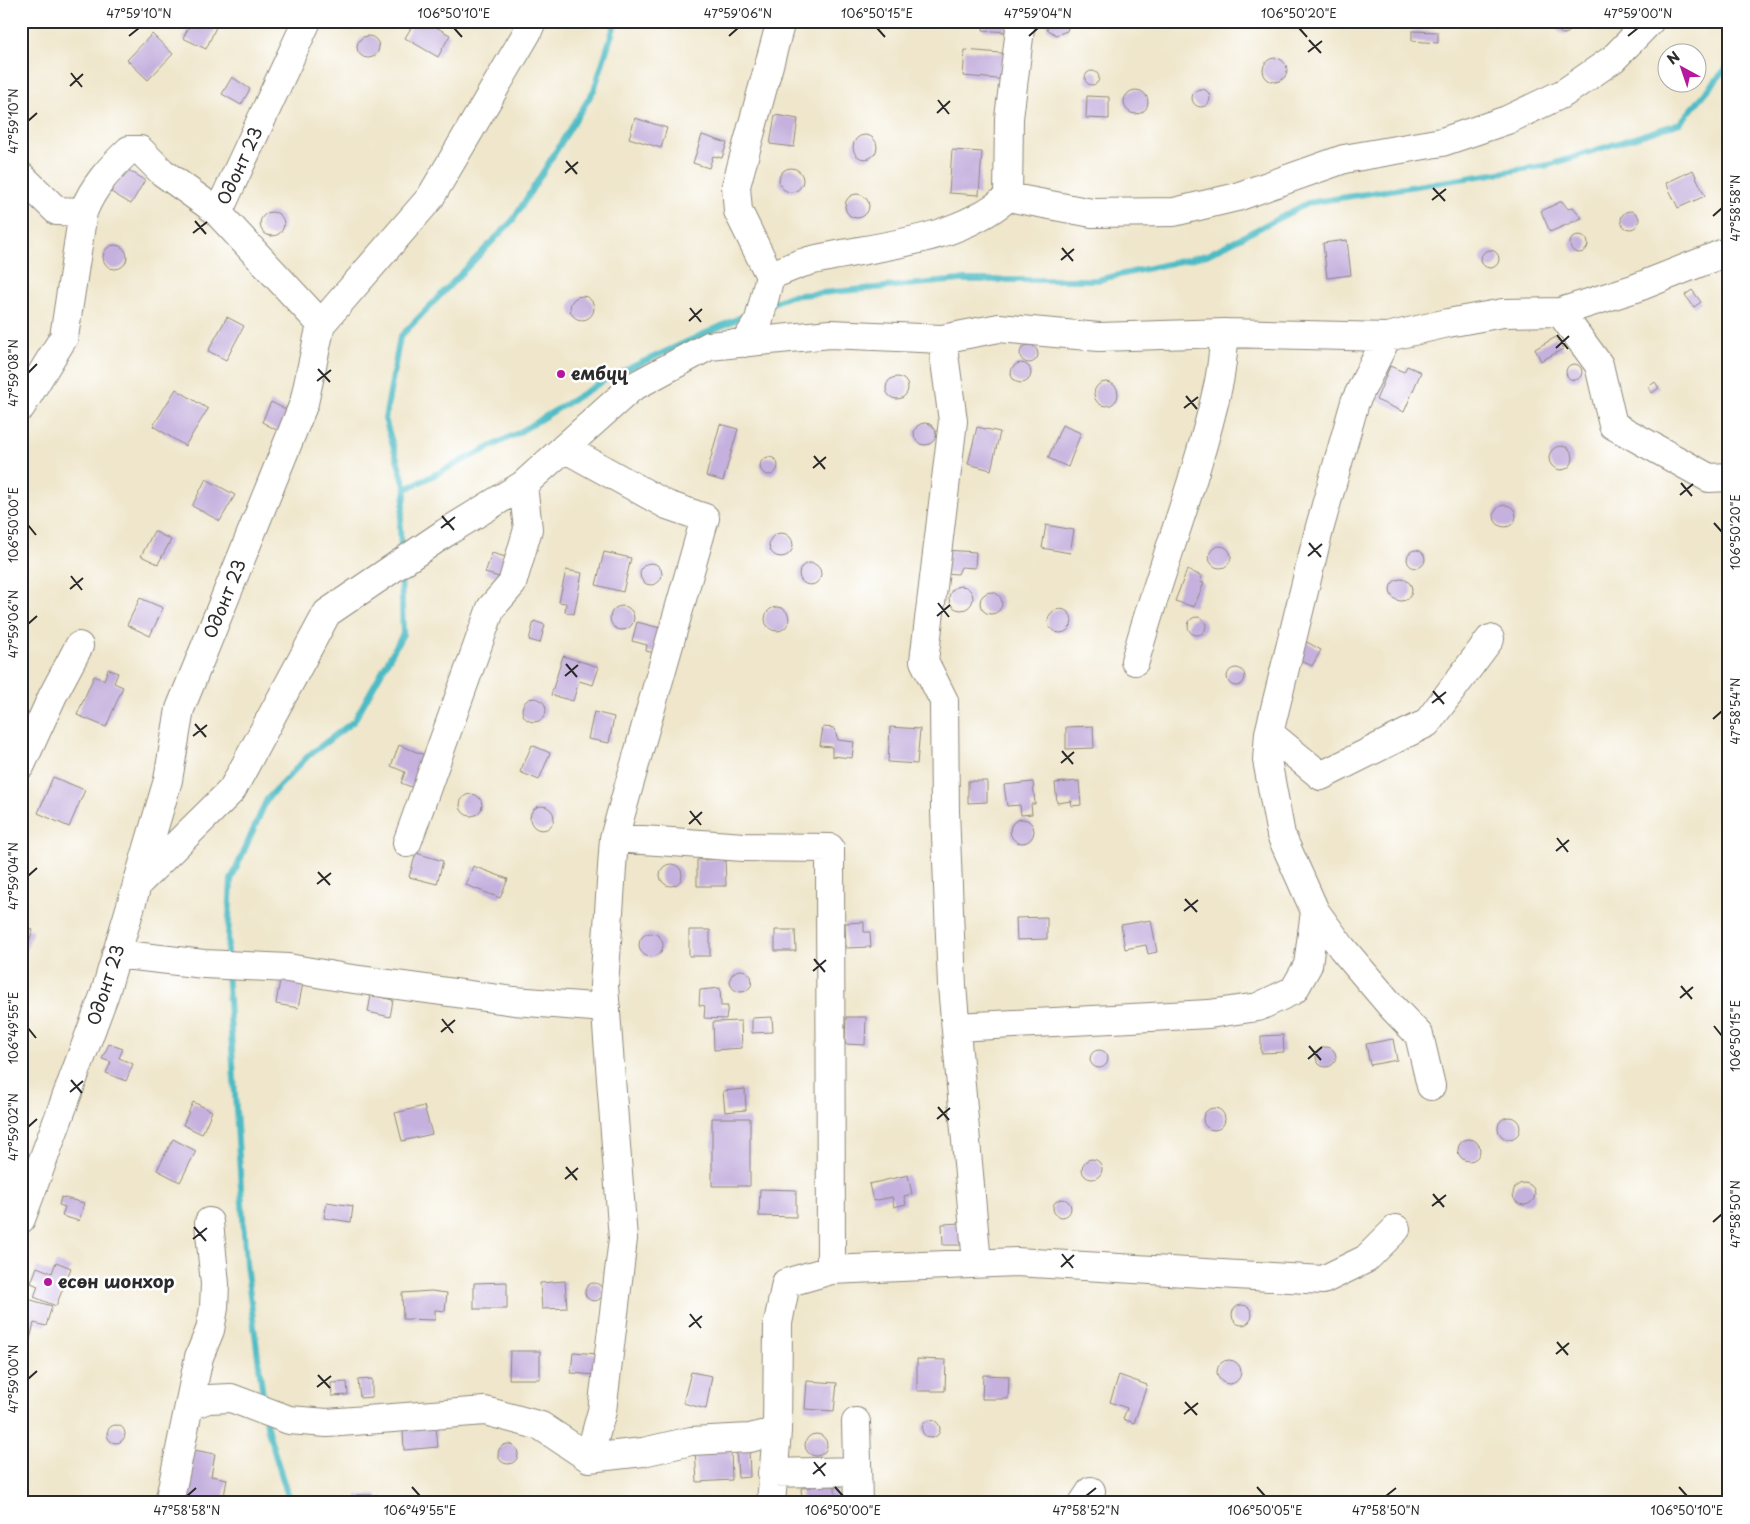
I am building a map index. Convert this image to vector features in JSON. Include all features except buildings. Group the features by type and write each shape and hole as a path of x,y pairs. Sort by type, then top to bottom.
{"street":[{"name":"Одонт 23","path":"21,1219 105,993 168,780 180,709 304,403 321,324 219,213 306,21"},
{"path":"321,324 430,198 527,33 532,21"},
{"path":"745,343 759,320 770,276 738,211 736,186 780,21"},
{"path":"1008,198 1009,118 1020,21"},
{"path":"770,276 811,260 898,245 945,231 993,210 1008,198 1092,213 1174,212 1237,197 1344,160 1442,142 1507,120 1564,93 1613,59 1650,21"},
{"path":"21,407 64,337 83,212 90,194 109,170 129,150 140,150 162,172 219,213"},
{"path":"21,176 57,212 83,212"},
{"path":"137,884 232,790 327,613 414,554 523,485 631,388 709,346 830,334 942,339 999,328 1099,337 1225,333 1387,337 1448,322 1503,313 1560,312 1636,288 1729,251"},
{"path":"1560,312 1599,365 1613,425 1709,478 1729,477"},
{"path":"1135,661 1151,602 1170,552 1219,384 1225,333"},
{"path":"1387,337 1356,402 1319,530 1269,734 1267,760 1281,835 1315,910 1342,948 1392,1007 1419,1035 1431,1086"},
{"path":"942,339 953,422 924,661 944,701 945,811 956,1027 977,1263"},
{"path":"564,448 667,505 705,518 614,838 604,986 623,1239 602,1411 589,1458"},
{"path":"407,843 491,608 512,584 528,529 523,485"},
{"path":"1269,734 1321,776 1427,723 1490,639"},
{"path":"21,765 53,695 79,646"},
{"path":"614,838 744,847 830,848 831,1270"},
{"path":"956,1027 1209,1014 1258,1008 1294,990 1308,965 1315,910"},
{"path":"116,954 213,964 288,968 346,978 514,1001 606,1008"},
{"path":"169,1503 198,1357 210,1330 214,1308 215,1284 209,1222"},
{"path":"771,1503 777,1431 778,1323 786,1283 831,1270 1016,1262 1324,1280 1366,1259 1396,1229"},
{"path":"189,1406 208,1399 231,1398 289,1420 327,1423 486,1411 541,1426 589,1458 643,1452 691,1441 750,1438 777,1431"},
{"path":"856,1422 858,1503"},
{"path":"772,1473 857,1471"}],"waterway":[{"path":"401,553 400,526 406,489 385,419 400,337 513,220 594,90 616,21"},
{"path":"770,304 790,296 960,280 1097,280 1207,255 1308,203 1549,165 1680,123 1729,65"},
{"path":"406,489 518,433 610,377 752,312"},
{"path":"227,958 231,880 267,799 309,755 354,721 403,634 401,573"},
{"path":"227,971 246,1264 264,1404"},
{"path":"266,1419 290,1503"}],"place":[{"name":"ембүү","path":"561,374"},
{"name":"есөн шонхор","path":"48,1282"}]}
